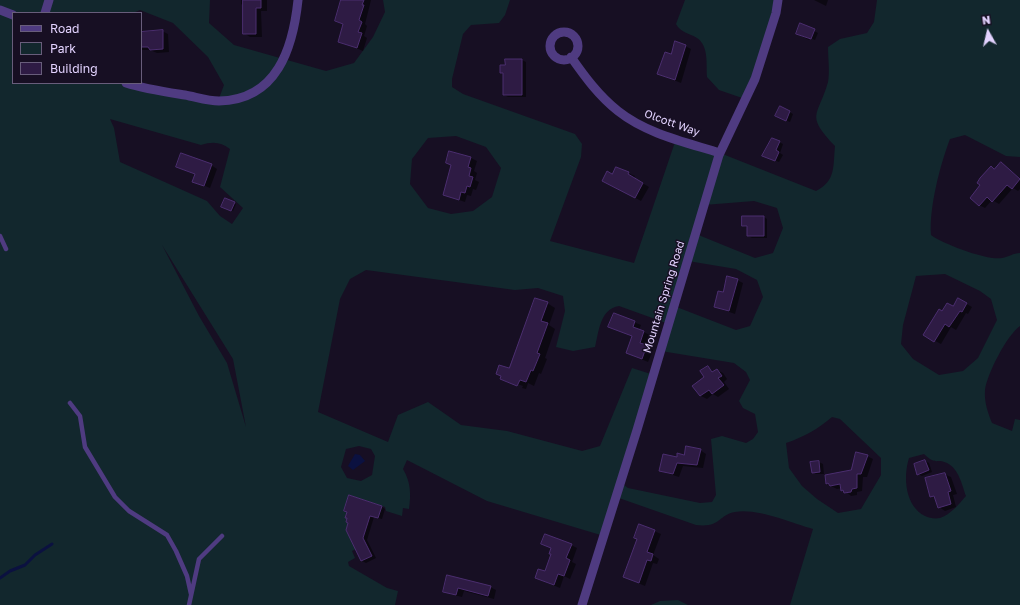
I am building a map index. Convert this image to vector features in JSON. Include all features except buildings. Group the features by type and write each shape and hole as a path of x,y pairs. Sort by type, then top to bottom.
{"street":[{"path":"45,12 49,0"},
{"path":"131,84 218,101 237,99 250,95 263,87 284,60 296,21 298,0"},
{"name":"Mountain Spring Road","path":"582,605 637,430 720,153 755,79 776,13 778,0"},
{"path":"0,10 12,15"},
{"name":"Olcott Way","path":"571,57 590,83 617,110 637,124 665,136 720,153"}],"lane":[{"path":"0,236 6,249"},
{"path":"70,403 80,416 85,447 115,497 129,511 167,535 187,576 191,594"},
{"path":"189,605 199,559 222,536"}],"green space":[{"path":"0,0 210,0 209,23 234,45 326,71 354,63 373,37 385,12 383,0 510,0 505,15 499,23 471,25 463,34 452,79 452,87 463,94 575,134 582,144 581,157 550,241 634,263 676,139 720,153 816,191 827,183 832,172 835,146 820,127 816,115 828,82 828,47 840,39 867,33 874,22 877,0 1020,0 1020,157 1006,156 965,135 950,139 933,200 931,235 945,243 987,257 1004,257 1020,253 1020,326 1009,338 998,355 989,375 985,390 985,399 992,423 1012,431 1015,419 1020,420 1020,605 790,605 813,529 764,514 744,511 729,514 710,525 696,525 616,497 604,536 487,501 407,460 403,469 409,484 410,504 409,509 403,508 402,516 386,511 385,507 349,495 344,511 347,512 345,517 347,518 346,522 348,523 346,530 351,540 356,537 356,549 352,551 355,558 348,562 349,566 387,588 398,591 395,605 0,605","holes":["110,119 201,145 213,143 223,145 230,149 220,187 243,208 232,224 220,216 207,201 120,162 114,128","456,136 486,147 501,168 492,197 473,211 451,214 428,208 410,184 412,159 428,138","754,201 777,208 783,228 773,253 755,258 696,234 704,205","162,245 233,359 246,427 227,363 199,316","688,261 736,269 757,280 763,297 750,326 736,330 674,306","366,270 515,290 538,288 563,296 565,311 556,347 573,351 595,347 599,328 604,316 608,311 619,306 669,324 661,351 734,363 746,372 750,380 739,401 743,408 755,414 758,432 753,439 746,443 722,436 711,439 716,495 712,502 700,503 628,488 624,485 654,375 632,368 600,446 582,451 507,431 461,425 428,402 398,415 388,442 318,412 340,299 350,279","945,274 980,291 991,299 997,320 978,358 963,371 939,375 913,359 901,344 903,325 916,276","832,417 840,419 881,458 881,475 861,509 838,513 817,499 802,486 789,468 786,443 805,435","359,446 371,449 375,456 372,475 361,481 347,478 341,467 346,449","924,454 931,460 947,463 954,469 960,478 966,496 944,517 927,517 918,511 910,498 906,482 909,458"]},
{"path":"685,0 778,0 745,99 719,90 707,77 705,50 701,41 683,31 676,24"},
{"path":"678,600 688,605 651,605 660,601"}],"shaded area":[{"path":"355,454 360,455 365,461 353,470 348,466"}],"waterway":[{"path":"0,578 10,571 25,565 35,555 52,544"}]}
